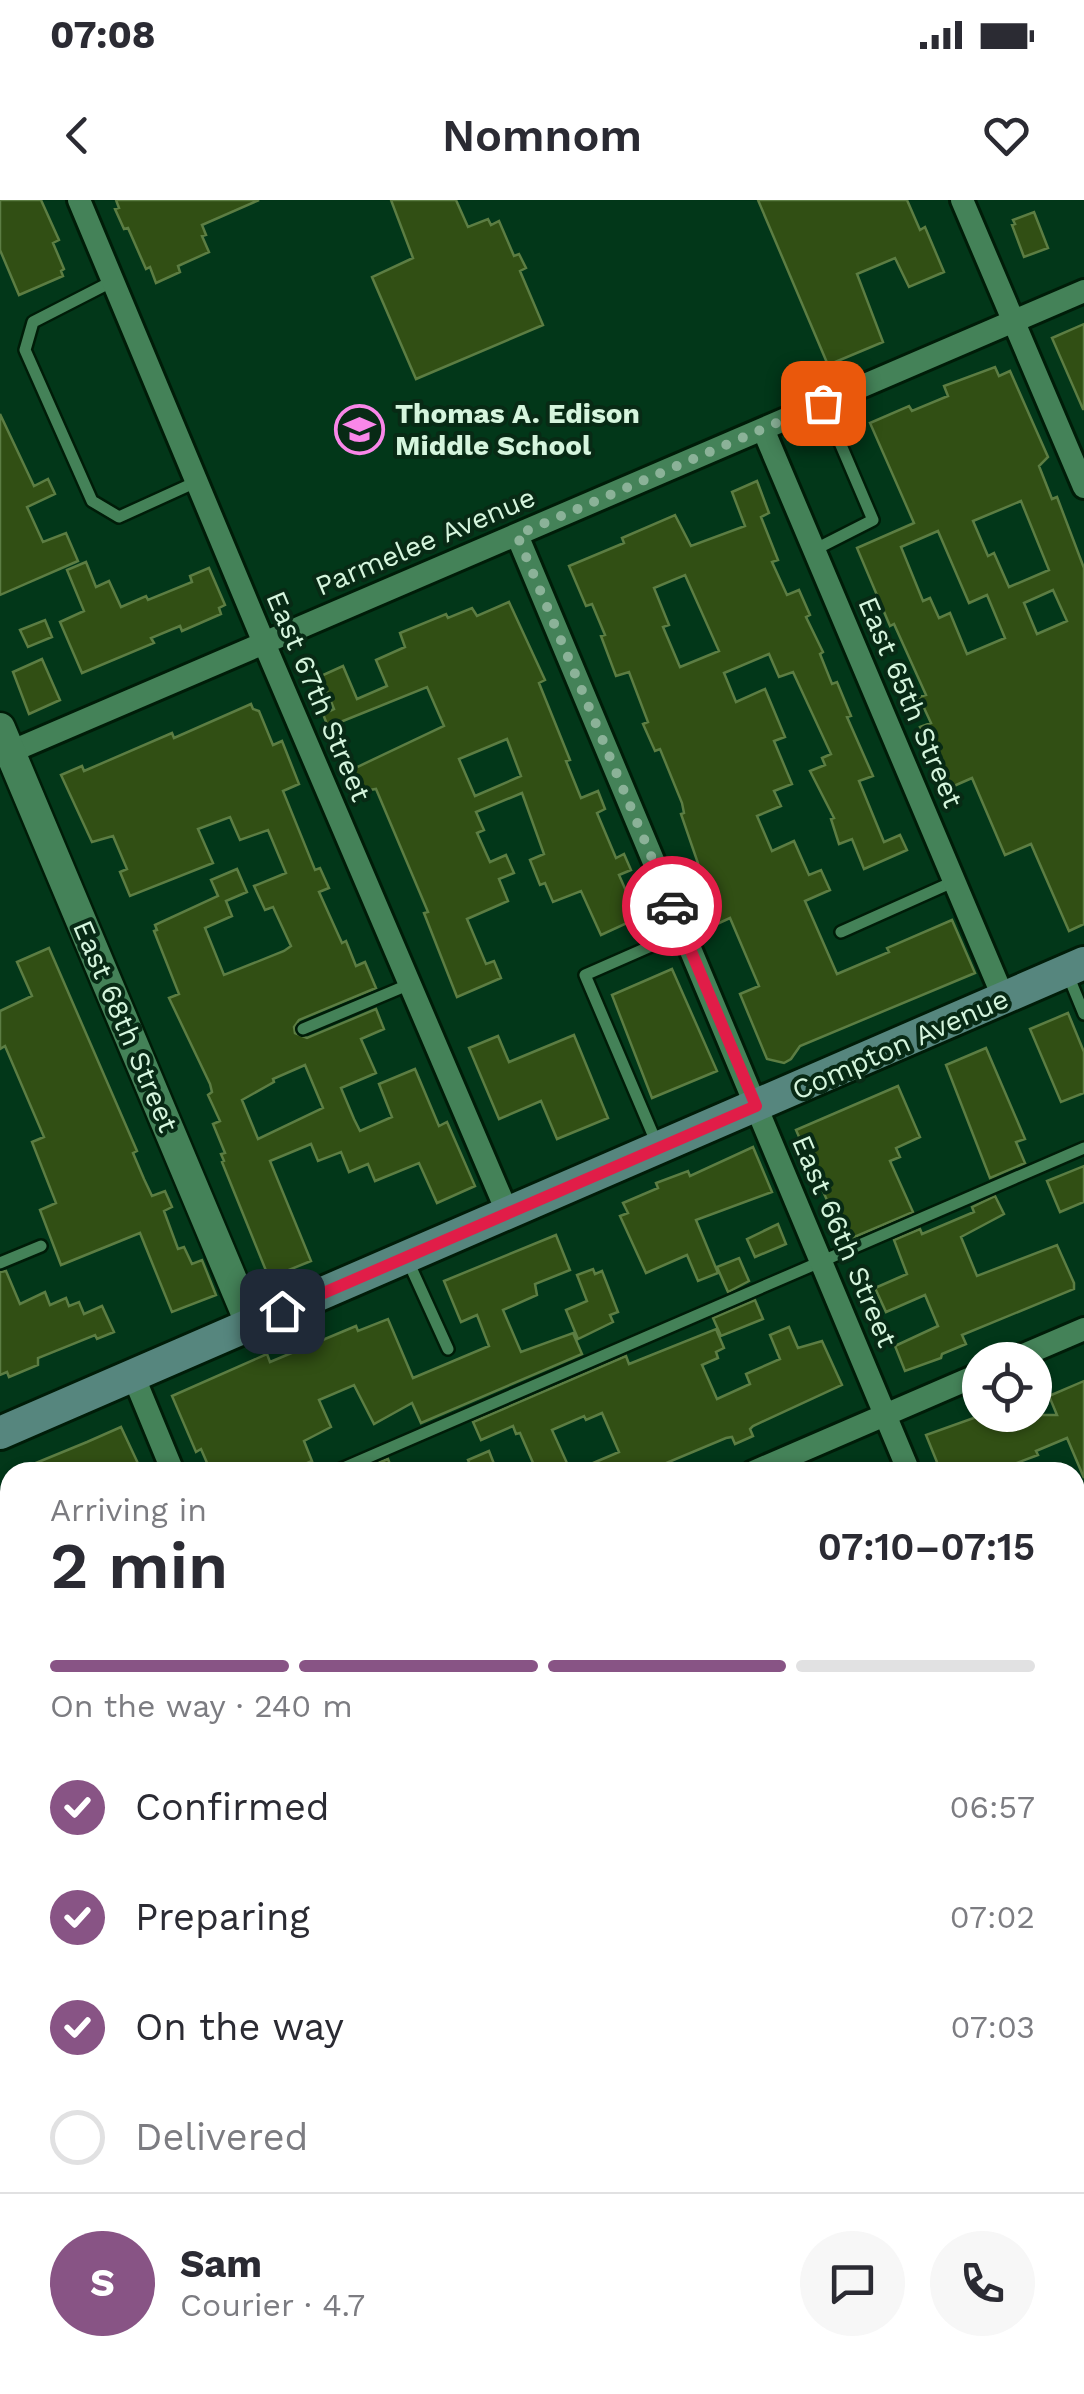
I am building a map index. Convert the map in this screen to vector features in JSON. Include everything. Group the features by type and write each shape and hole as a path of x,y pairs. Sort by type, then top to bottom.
{"main road":[{"name":"Compton Avenue","path":"0,1433 1075,967"}],"street":[{"name":"East 67th Street","path":"79,200 508,1214"},
{"path":"962,200 1084,487"},
{"name":"Parmelee Avenue","path":"5,740 264,644 1084,291"},
{"name":"East 65th Street","path":"763,428 1004,998"},
{"name":"East 66th Street","path":"517,535 905,1462"},
{"name":"East 68th Street","path":"5,740 251,1324"},
{"path":"1052,1343 1084,1329"},
{"path":"133,1375 169,1462"},
{"path":"776,1462 962,1382"}],"lane":[{"path":"113,282 33,322 24,350 92,502 120,517 197,482"},
{"path":"814,550 873,520 823,403"},
{"path":"841,932 955,882"},
{"path":"659,1149 585,975 684,932"},
{"path":"1075,967 1084,1014"},
{"path":"302,1029 410,984"},
{"path":"357,1462 1084,1148"},
{"path":"0,1263 42,1246"},
{"path":"406,1258 448,1348"}],"building":[{"path":"0,200 41,200 59,240 53,243 63,276 19,295 0,250"},
{"path":"116,200 259,200 202,225 209,252 178,266 180,272 156,283 128,228 124,229 115,209 119,208"},
{"path":"391,200 456,200 468,227 488,219 491,225 499,221 514,256 519,254 526,268 520,271 543,325 416,379 372,277 413,258"},
{"path":"758,200 907,200 920,230 925,227 944,272 909,287 895,258 857,274 883,342 828,365"},
{"path":"1034,212 1048,248 1024,257 1013,220"},
{"path":"1084,324 1084,409 1083,409 1052,338"},
{"path":"995,367 999,376 1010,371 1048,457 1039,466 1052,499 1057,497 1084,568 1084,924 1069,931 1031,844 1005,855 972,778 947,789 920,727 931,723 919,697 926,695 894,624 890,626 857,548 914,523 870,423 909,406 912,411 948,396 944,386","holes":["1021,501 1049,570 1009,587 994,553 988,556 973,521","938,531 969,603 987,595 1005,638 967,654 950,613 939,618 930,598 923,601 901,547","1053,590 1067,621 1037,634 1024,603"]},
{"path":"0,414 34,486 48,479 55,494 27,507 43,542 66,533 78,561 0,595"},
{"path":"757,481 769,513 761,517 778,560 772,562 787,595 799,590 810,615 806,617 823,652 820,654 832,684 837,682 851,716 847,717 873,776 859,781 884,842 900,835 907,850 864,869 852,839 839,844 831,819 834,818 810,771 825,765 822,758 831,754 793,672 779,677 769,654 724,673 736,702 765,689 785,737 774,741 792,784 774,791 781,806 757,816 772,851 794,841 809,875 821,870 830,890 805,901 837,974 952,920 975,973 800,1046 784,1063 767,1059 740,994 759,986 730,918 717,924 696,874 701,872 681,814 682,803 660,749 655,751 643,724 648,722 629,672 616,676 592,604 586,606 569,566 624,543 622,538 675,515 691,546 745,526 732,492","holes":["685,575 719,651 680,667 663,627 669,625 654,588"]},
{"path":"86,562 96,587 109,581 121,607 192,582 190,576 209,568 225,605 219,608 221,614 182,631 180,626 151,638 154,643 82,673 60,622 84,611 67,570"},
{"path":"509,602 545,680 539,683 581,798 598,791 605,809 597,813 616,858 624,854 631,870 619,875 638,918 601,935 581,891 553,902 545,883 540,885 530,860 544,854 522,793 476,812 484,830 477,833 490,862 506,855 514,873 499,879 508,901 467,919 486,964 494,961 501,978 457,997 424,913 428,912 376,789 363,791 353,769 444,726 427,687 328,727 323,714 334,709 321,676 343,666 357,699 387,686 376,660 405,647 400,633 472,608 477,616","holes":["507,739 521,776 475,796 459,759"]},
{"path":"45,620 52,637 28,647 20,630"},
{"path":"42,659 60,700 29,714 13,672"},
{"path":"251,704 259,711 273,745 282,741 299,784 283,791 315,870 320,868 329,888 319,892 342,943 346,941 356,966 365,962 376,988 299,1020 295,1033 307,1038 376,1009 384,1029 361,1039 376,1073 341,1088 360,1131 392,1117 379,1084 415,1069 439,1126 447,1122 475,1186 437,1203 419,1163 375,1181 368,1164 349,1172 341,1152 318,1161 311,1144 270,1161 311,1261 269,1278 222,1162 221,1154 225,1153 213,1124 220,1121 208,1095 212,1092 210,1084 169,998 179,994 154,931 155,925 218,896 211,880 237,869 247,892 226,901 232,916 205,928 224,975 284,951 291,946 273,907 265,910 254,886 286,873 268,830 240,840 230,817 198,829 213,863 130,896 120,872 127,869 113,836 92,842 61,775 82,766 84,771 172,733 174,738","holes":["305,1065 323,1108 258,1139 242,1100 274,1082 273,1079"]},
{"path":"49,948 137,1151 133,1153 152,1196 165,1191 172,1207 164,1211 178,1249 184,1247 192,1264 202,1260 216,1295 172,1312 140,1233 61,1265 40,1210 56,1203 32,1142 44,1137 5,1046 0,1049 0,1011 32,996 17,962"},
{"path":"672,969 717,1071 652,1098 612,995"},
{"path":"1068,1013 1084,1052 1084,1093 1061,1102 1030,1029"},
{"path":"574,1035 608,1118 557,1139 541,1101 499,1119 469,1048 498,1036 509,1062"},
{"path":"986,1048 1025,1139 1016,1142 1025,1163 990,1178 946,1065"},
{"path":"898,1086 920,1137 896,1148 900,1157 890,1161 913,1212 845,1241 796,1130"},
{"path":"753,1147 772,1192 696,1220 718,1273 698,1281 687,1255 646,1273 620,1216 628,1213 623,1203 658,1188 656,1183 688,1171 690,1176"},
{"path":"1084,1166 1084,1202 1060,1212 1047,1181"},
{"path":"995,1196 1004,1214 961,1237 977,1276 1057,1245 1074,1289 962,1335 965,1342 962,1346 905,1371 895,1346 938,1326 925,1295 886,1312 875,1288 907,1274 894,1240 920,1229 922,1234 974,1212 972,1207"},
{"path":"778,1224 786,1244 755,1257 747,1239"},
{"path":"556,1235 570,1270 535,1284 537,1295 503,1310 521,1352 573,1333 582,1354 421,1423 412,1403 374,1424 354,1385 319,1400 331,1427 304,1441 310,1462 207,1462 201,1449 196,1452 172,1396 267,1354 270,1362 356,1326 358,1331 388,1319 413,1378 489,1346 477,1315 461,1322 444,1281"},
{"path":"739,1258 749,1281 728,1292 717,1267"},
{"path":"593,1269 595,1274 602,1271 618,1312 610,1315 613,1322 578,1339 566,1310 587,1301 577,1275"},
{"path":"6,1271 20,1304 45,1292 50,1305 66,1298 69,1306 79,1302 84,1314 102,1306 114,1332 97,1339 95,1335 38,1358 38,1365 9,1377 7,1372 0,1375 0,1272"},
{"path":"755,1300 763,1319 721,1336 713,1318"},
{"path":"789,1327 798,1348 822,1341 842,1385 753,1426 753,1436 735,1444 732,1437 726,1438 669,1462 596,1462 619,1452 602,1413 552,1430 566,1462 533,1462 513,1426 481,1440 473,1422 626,1356 629,1364 716,1329 724,1348 716,1352 718,1358 702,1365 717,1399 750,1384 746,1374 780,1359 770,1335"},
{"path":"1084,1381 1084,1462 1077,1462 1067,1438 1019,1462 937,1462 926,1435 962,1422 962,1432 1052,1432 1052,1415 1057,1415 1052,1395"},
{"path":"121,1427 137,1462 38,1462"},
{"path":"489,1451 493,1462 469,1462"}],"way so far":[{"path":"672,906 517,535 823,403"}],"place":[{"name":"Thomas A. Edison Middle School","path":"360,429"}],"route":[{"path":"282,1311 756,1106 672,906"}]}
